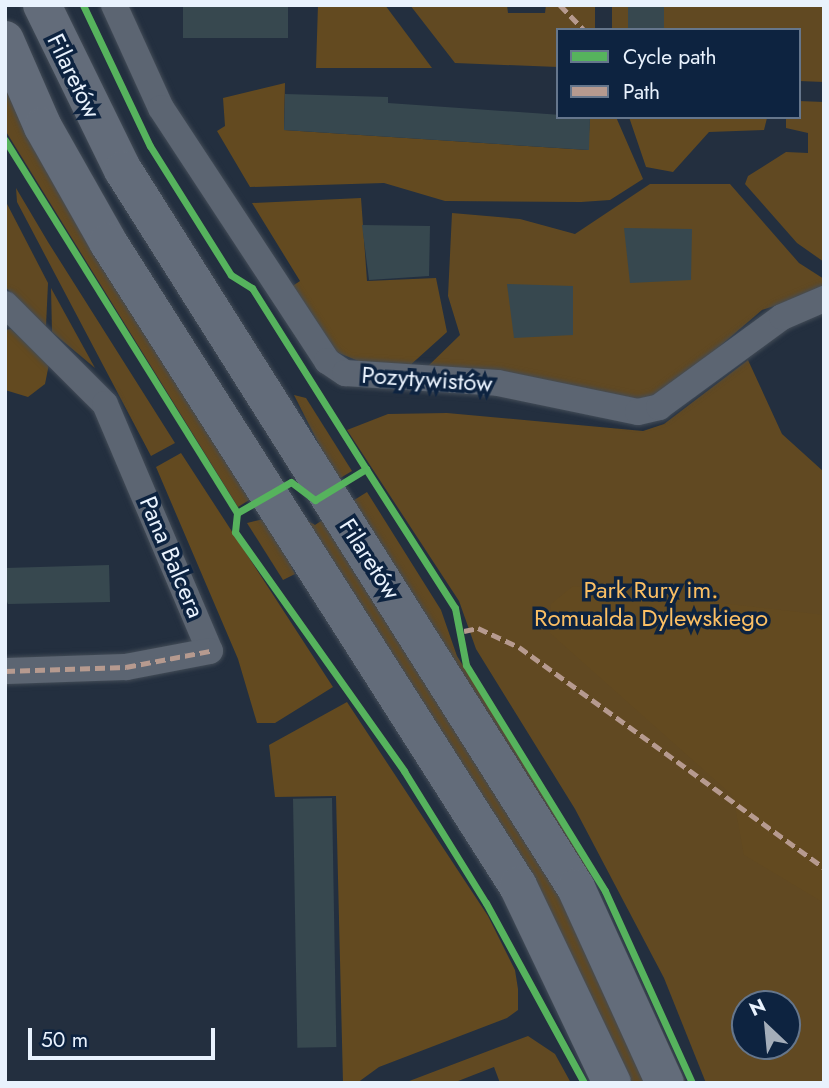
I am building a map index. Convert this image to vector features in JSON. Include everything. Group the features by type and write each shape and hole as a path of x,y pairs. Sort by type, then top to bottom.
{"main road":[{"name":"Filaretów","path":"42,5 123,170 563,866 665,1083"},
{"name":"Filaretów","path":"5,40 70,178 484,828 550,943 612,1083"},
{"path":"233,436 264,440 282,421"}],"street":[{"name":"Pozytywistów","path":"114,5 161,108 327,361 345,373 509,385 638,412 659,407 782,317 824,299"},
{"name":"Pana Balcera","path":"5,304 105,404 210,651 126,667 5,671"}],"green space":[{"path":"318,5 385,5 432,68 316,68"},
{"path":"410,5 507,5 508,13 545,13 546,5 595,5 595,28 556,28 556,67 455,63"},
{"path":"612,5 824,5 824,82 801,81 801,28 612,28"},
{"path":"5,73 254,497 238,507 5,130"},
{"path":"285,83 284,130 588,150 590,119 617,119 643,179 610,200 581,202 445,201 384,183 250,187 217,131 225,126 223,98"},
{"path":"801,101 824,102 824,262 797,243 745,184 748,176 786,152 808,153 808,133 786,128 786,119 801,119"},
{"path":"630,119 767,119 764,130 709,132 673,172 646,167"},
{"path":"650,184 730,184 799,263 824,279 824,290 762,310 677,383 641,402 425,369 460,335 448,296 452,213 520,219 575,234"},
{"path":"16,188 175,443 151,456 17,202"},
{"path":"361,198 367,281 436,278 447,332 407,368 368,365 329,349 285,291 300,281 252,203"},
{"path":"5,200 48,283 46,326 5,287"},
{"path":"51,288 95,368 52,332"},
{"path":"11,329 49,364 45,384 28,397 5,390 5,330"},
{"name":"Park Rury im. Romualda Dylewskiego","path":"748,360 782,434 824,472 824,1083 706,1083 664,978 575,809 476,649 459,601 347,430 388,414 447,413 643,431 664,424"},
{"path":"294,395 306,398 352,471 337,480"},
{"path":"181,453 333,687 275,723 257,723 238,659 156,467"},
{"path":"367,492 441,610 457,656 581,854 686,1083 680,1083 351,502"},
{"path":"327,517 573,910 649,1083 628,1083 303,518 315,525"},
{"path":"268,518 295,574 283,580 247,523"},
{"path":"573,586 824,615 824,903 744,855 733,796 550,633 551,604"},
{"path":"347,702 488,916 515,970 518,989 518,1010 507,1018 379,1067 357,1083 343,1083 336,796 275,797 269,745"},
{"path":"528,1036 555,1054 571,1083 500,1083 494,1067 453,1083 404,1083"}],"building":[{"path":"183,5 288,5 288,38 183,38"},
{"path":"628,5 664,5 664,28 628,28"},
{"path":"285,94 388,97 388,103 556,115 556,119 590,119 589,150 284,130"},
{"path":"362,225 430,226 429,276 369,280"},
{"path":"624,228 692,229 691,280 630,283"},
{"path":"507,284 573,286 573,335 514,338"},
{"path":"109,565 110,602 8,604 5,597 5,568"},
{"path":"332,798 336,1047 297,1048 293,799"}],"marked path":[{"path":"560,5 582,28"},
{"path":"464,631 478,628 519,647 824,868"},
{"path":"5,671 126,667 210,651"}],"cycle path":[{"path":"83,5 150,146 231,275 252,288 366,469"},
{"path":"5,140 237,513 291,482 315,500 366,469 455,608 466,665 605,891 692,1083"},
{"path":"237,513 235,532 404,771 486,903 584,1083"}]}
